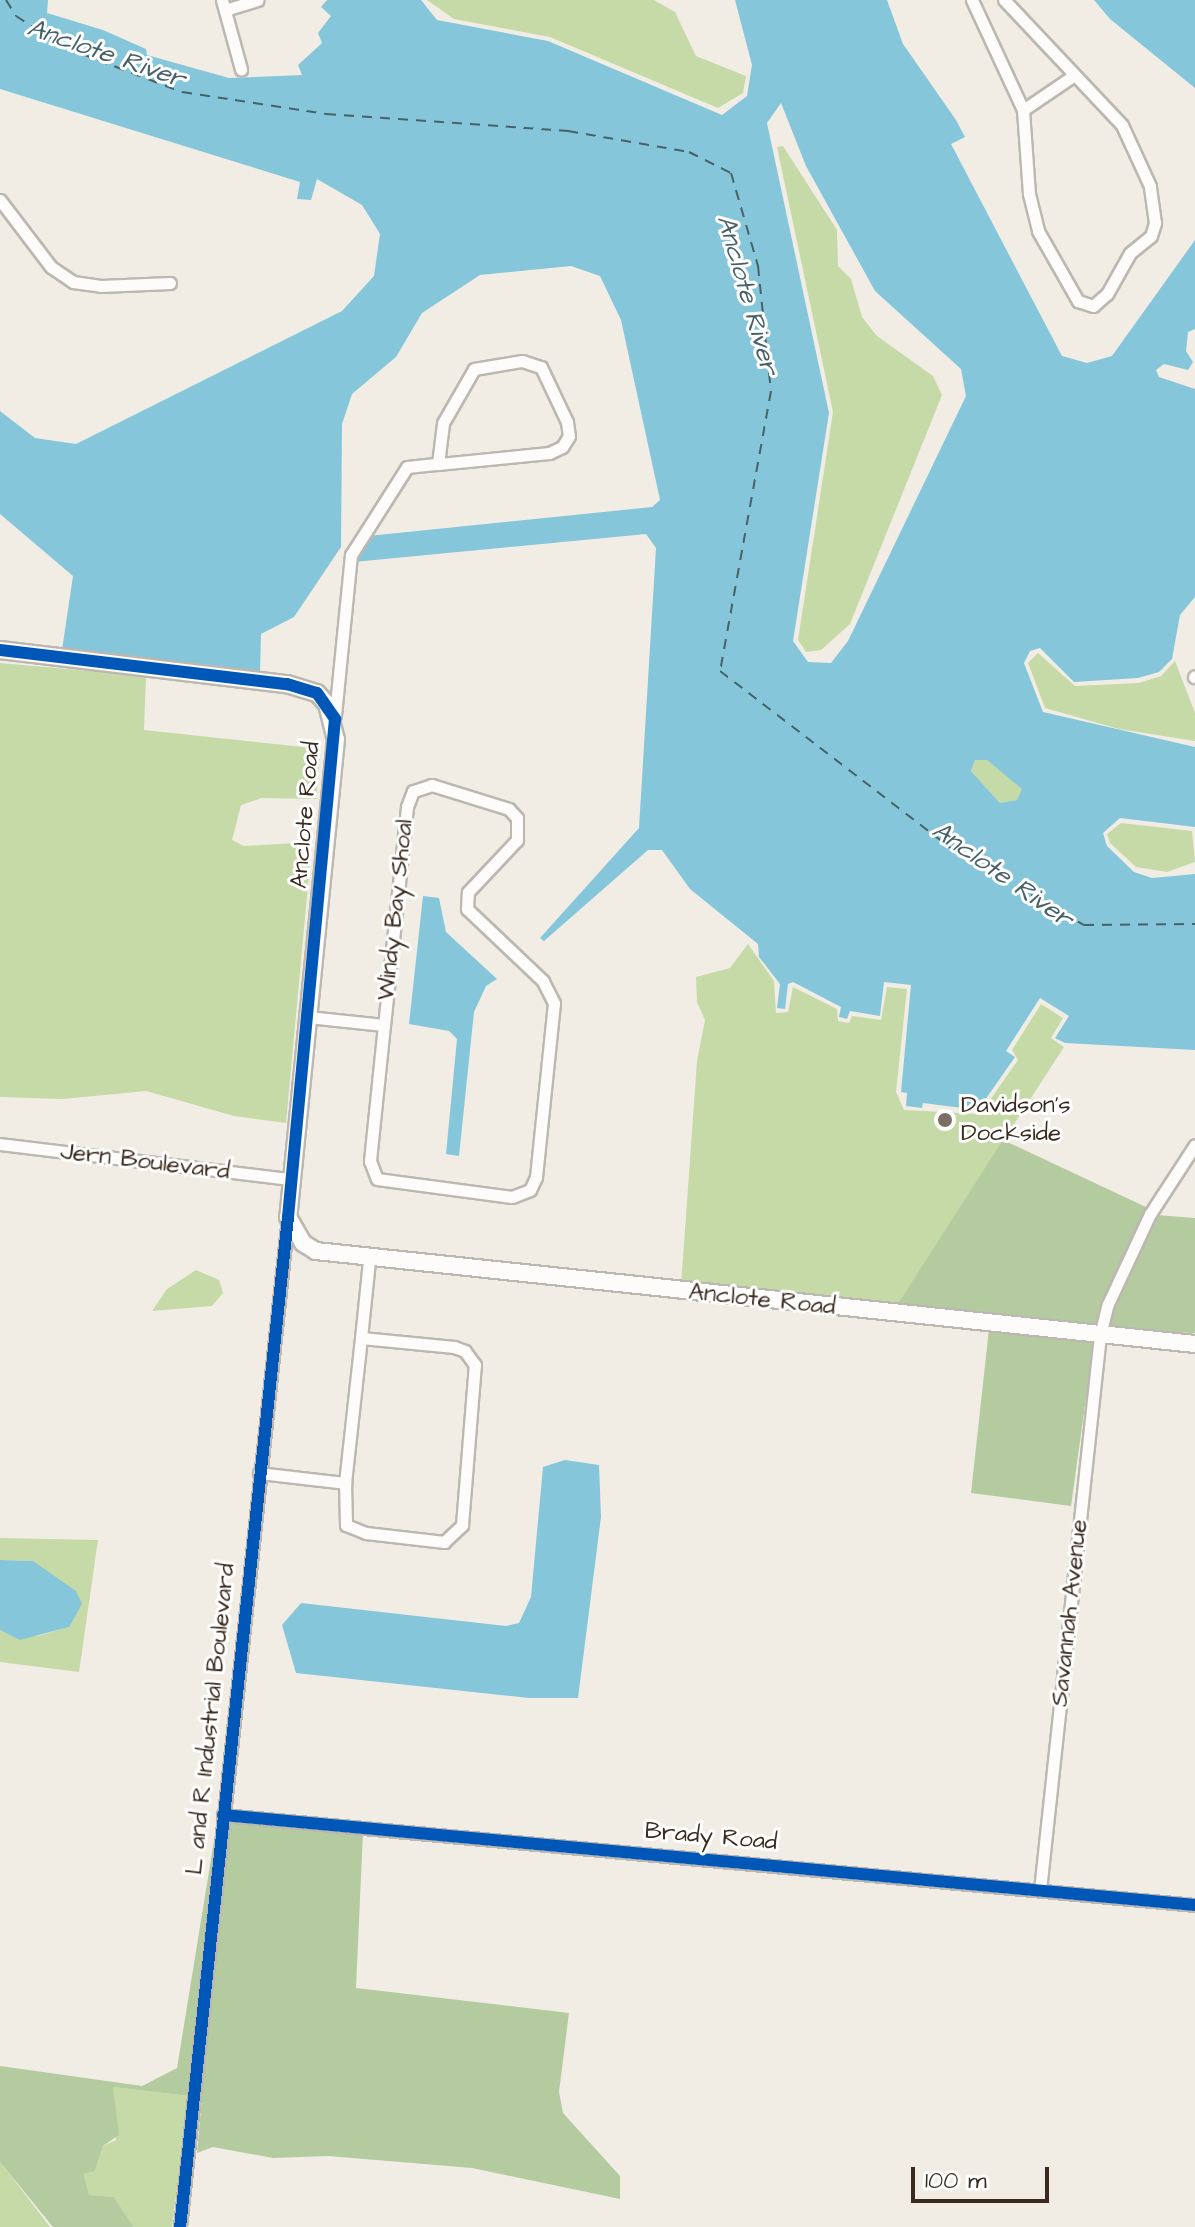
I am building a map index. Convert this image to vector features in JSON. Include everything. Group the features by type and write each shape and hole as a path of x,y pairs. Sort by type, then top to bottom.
{"street":[{"path":"241,69 224,5 257,0"},
{"path":"972,0 1023,110 1029,194 1038,231 1078,301 1093,306 1107,294 1130,253 1151,236 1155,205 1132,137 1004,0"},
{"path":"1023,110 1073,76"},
{"path":"0,200 51,267 73,282 101,286 170,283"},
{"path":"335,719 346,570 365,531 407,467 438,464 549,453 562,447 569,436 567,422 541,367 522,361 474,369 443,423 438,464"},
{"name":"Anclote Road","path":"0,650 287,684 317,693 335,719 288,1217 303,1243 316,1251 369,1260 1195,1344"},
{"name":"Windy Bay Shoal","path":"424,784 509,809 517,818 517,840 466,898 474,920 538,975 554,1003 536,1177 523,1196 377,1179 370,1161 384,1025 409,798 424,784"},
{"name":"Windy Bay Shoal","path":"308,1017 384,1025"},
{"name":"Jern Boulevard","path":"0,1144 291,1179"},
{"name":"Savannah Avenue","path":"1040,1890 1100,1335 1108,1304 1150,1214 1195,1145"},
{"name":"L and R Industrial Boulevard","path":"180,2227 288,1217"},
{"path":"361,1338 454,1347 471,1356 475,1376 462,1525 444,1542 353,1530 344,1518 345,1483 369,1260"},
{"path":"259,1473 345,1483"},
{"name":"Brady Road","path":"223,1815 1195,1905"}],"green space":[{"path":"427,0 654,0 675,12 696,56 746,76 743,93 718,108 550,37 454,19"},
{"path":"783,146 837,230 838,266 851,279 862,317 877,336 933,376 942,395 850,624 821,650 806,652 798,640 833,412 777,147"},
{"path":"1038,653 1075,686 1139,683 1161,676 1175,661 1195,713 1195,741 1119,729 1045,708 1028,663"},
{"path":"0,663 146,676 144,730 321,749 316,799 262,798 241,805 232,840 244,846 312,842 286,1123 234,1116 146,1091 63,1099 0,1097"},
{"path":"975,760 987,760 1023,788 1017,800 1000,803 971,771"},
{"path":"1121,823 1192,831 1195,862 1167,872 1136,867 1110,843 1107,834"},
{"path":"748,944 774,981 776,1013 788,1012 793,987 837,1009 838,1021 849,1023 852,1016 881,1020 887,987 907,989 896,1092 904,1110 980,1114 1018,1060 1012,1050 1041,1004 1063,1018 1051,1038 1064,1047 895,1308 681,1286 697,1061 705,1020 697,1002 696,977 730,968"},
{"path":"1003,1140 1148,1208 1096,1329 895,1308"},
{"path":"1156,1215 1195,1218 1195,1333 1106,1330"},
{"path":"196,1270 219,1280 223,1293 212,1306 152,1311 167,1289"},
{"path":"989,1329 1094,1340 1071,1506 971,1493"},
{"path":"0,1538 98,1540 79,1672 0,1662 0,1630 13,1636 38,1636 68,1627 64,1587 33,1561 0,1560"},
{"path":"218,1816 189,2096 113,2087 119,2135 103,2146 95,2171 84,2174 89,2195 114,2197 134,2227 53,2227 0,2162 0,2066 142,2086 177,2068"},
{"path":"227,1820 363,1832 356,1988 569,2013 559,2092 563,2113 620,2176 620,2199 472,2168 328,2156 273,2158 213,2147 197,2153"},
{"path":"113,2087 189,2096 172,2227 134,2227 114,2197 89,2195 84,2173 95,2171 103,2146 116,2140"},
{"path":"1,2163 50,2227 0,2227"}],"water":[{"name":"Anclote River","path":"0,0 48,0 47,13 103,30 146,49 147,55 229,78 302,75 298,65 322,43 318,33 331,16 321,7 327,0 421,0 437,20 548,41 722,115 747,96 752,65 735,0 887,0 903,44 965,137 951,144 1062,356 1087,363 1112,356 1195,240 1195,329 1188,332 1186,351 1193,362 1188,370 1164,364 1156,370 1159,377 1195,389 1195,597 1180,615 1172,659 1159,672 1138,678 1074,682 1040,648 1030,651 1024,663 1043,712 1195,747 1195,827 1120,818 1103,833 1107,846 1134,872 1152,878 1195,874 1195,1050 1065,1043 1055,1038 1069,1016 1040,998 1006,1051 1015,1057 978,1110 923,1103 922,1108 906,1106 907,1093 901,1092 911,985 884,982 880,1016 850,1011 847,1019 839,1017 841,1007 793,982 788,984 785,1009 777,1008 780,984 759,957 758,944 690,889 662,850 648,850 544,941 540,938 639,828 656,548 646,534 354,562 368,536 652,507 660,500 621,320 600,276 571,266 480,275 422,313 396,357 352,394 342,424 341,547 294,617 261,634 260,673 62,650 73,576 0,514 0,411 35,438 76,444 342,311 374,276 380,234 362,205 317,179 311,200 297,199 300,182 0,89","holes":["781,103 806,166 875,291 961,369 966,396 848,641 831,663 808,662 793,641 829,413 767,123","975,760 987,760 1022,789 1017,800 1000,803 971,771"]},
{"path":"1094,0 1195,0 1195,88 1110,19"},
{"path":"423,896 439,898 446,932 497,979 486,986 474,1012 459,1156 446,1154 457,1039 449,1031 409,1024"},
{"path":"565,1460 599,1465 601,1517 578,1698 529,1698 296,1673 282,1625 301,1603 506,1626 519,1623 531,1597 543,1467"},
{"path":"0,1560 33,1561 76,1591 82,1604 69,1627 20,1640 0,1630"}],"ferry route":[{"path":"6,0 16,16 64,47 182,92 326,114 568,131 689,152 731,173 758,266 771,391 720,671 953,850 1084,925 1195,924"}],"cycle path":[{"path":"0,650 287,684 317,693 335,719 288,1217 180,2227"},
{"path":"223,1815 1195,1905"}],"place":[{"name":"Davidson's Dockside","path":"945,1120"}]}
